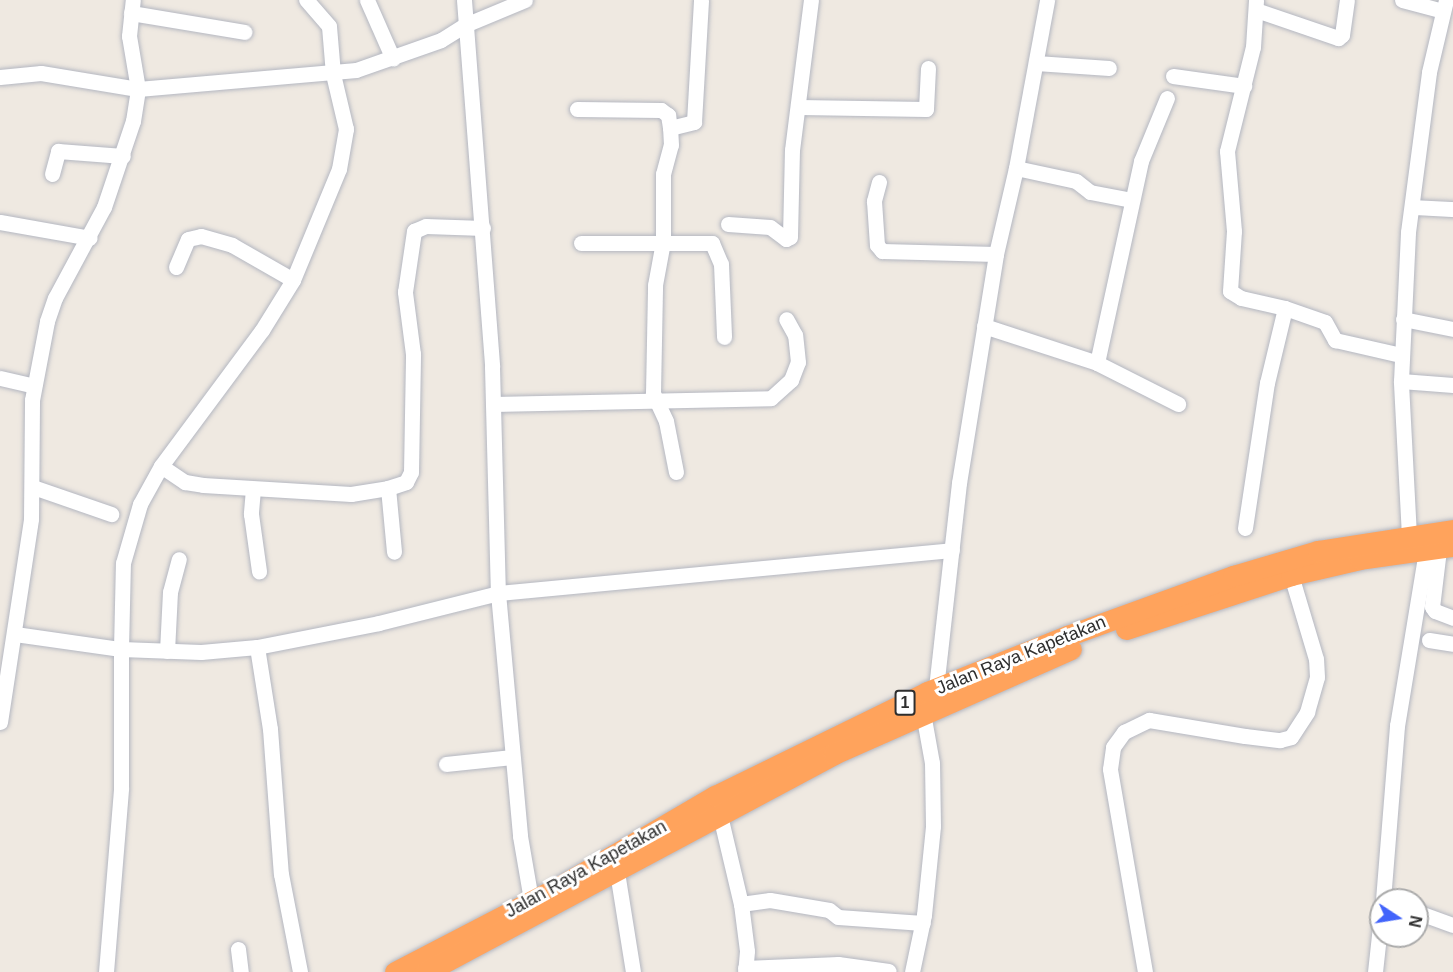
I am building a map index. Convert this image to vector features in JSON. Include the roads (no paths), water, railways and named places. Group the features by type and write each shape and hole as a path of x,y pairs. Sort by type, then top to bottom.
{"highway":[{"name":"Jalan Raya Kapetakan","path":"395,972 617,872 718,805 923,713 1116,632 1409,536 1442,541"},
{"name":"Jalan Raya Kapetakan","path":"426,972 532,909 718,805 936,688 1067,636 1233,576 1358,552 1442,541"}],"street":[{"path":"106,972 121,788 116,648 128,536 161,466 262,330 290,279 339,169 346,135 346,120 333,74 329,26 306,0"},
{"path":"367,0 393,59"},
{"path":"464,0 465,25 472,66 483,228 493,404 498,593 512,757 532,909"},
{"path":"0,77 40,73 138,89 333,74 393,59 441,40 465,25 525,0"},
{"path":"670,128 694,122 701,0"},
{"path":"728,224 770,227 786,239 790,237 792,150 811,0"},
{"path":"936,688 952,550 984,326 996,254 1016,168 1047,0"},
{"path":"1347,0 1342,35 1338,38 1256,5 1253,47 1227,151 1234,231 1230,291 1241,298 1285,308 1325,322 1331,334 1342,342 1401,355"},
{"path":"1402,0 1445,5 1429,72 1403,319 1401,381 1409,536"},
{"path":"0,722 4,682 15,634 33,487 34,386 55,298 90,238 123,156 138,89 129,36 132,6 244,32"},
{"path":"1036,63 1109,68"},
{"path":"799,107 926,109 927,68"},
{"path":"1173,76 1244,86"},
{"path":"1096,363 1123,255 1141,161 1167,98"},
{"path":"577,109 661,110 668,115 671,145 663,174 663,242 655,285 654,398 666,421 676,472"},
{"path":"52,174 58,151 123,156"},
{"path":"1016,168 1076,181 1090,192 1132,200"},
{"path":"879,182 874,201 878,245 882,251 996,254"},
{"path":"1413,207 1453,209"},
{"path":"0,222 90,238"},
{"path":"161,466 185,482 253,489 351,494 388,488 406,482 411,472 413,354 405,292 414,231 426,225 483,228"},
{"path":"176,267 188,239 201,236 232,244 290,279"},
{"path":"581,243 711,243 721,264 724,337"},
{"path":"1245,528 1262,416 1285,308"},
{"path":"493,404 654,398 771,398 791,380 798,362 795,335 786,319"},
{"path":"1403,319 1453,329"},
{"path":"984,326 1096,363 1178,404"},
{"path":"0,378 34,386"},
{"path":"1401,381 1453,385"},
{"path":"33,487 111,514"},
{"path":"388,488 394,552"},
{"path":"253,489 251,514 259,571"},
{"path":"1442,541 1432,607 1435,611 1453,618"},
{"path":"1384,888 1397,726 1442,541"},
{"path":"15,634 116,648 167,651 257,647 379,623 498,593 952,550"},
{"path":"167,651 170,592 179,559"},
{"path":"1145,972 1110,769 1113,747 1124,732 1149,720 1280,740 1291,737 1307,712 1317,677 1316,659 1291,575"},
{"path":"1429,640 1453,644"},
{"path":"257,647 270,729 281,874 300,972"},
{"path":"912,972 923,923 931,861 932,763 923,713"},
{"path":"446,764 512,757"},
{"path":"718,805 741,904 747,951 745,970 838,964 888,971"},
{"path":"617,872 633,972"},
{"path":"741,904 771,900 829,910 838,917 923,923"},
{"path":"1429,916 1453,925"},
{"path":"1375,972 1378,948"},
{"path":"238,949 241,972"}]}
